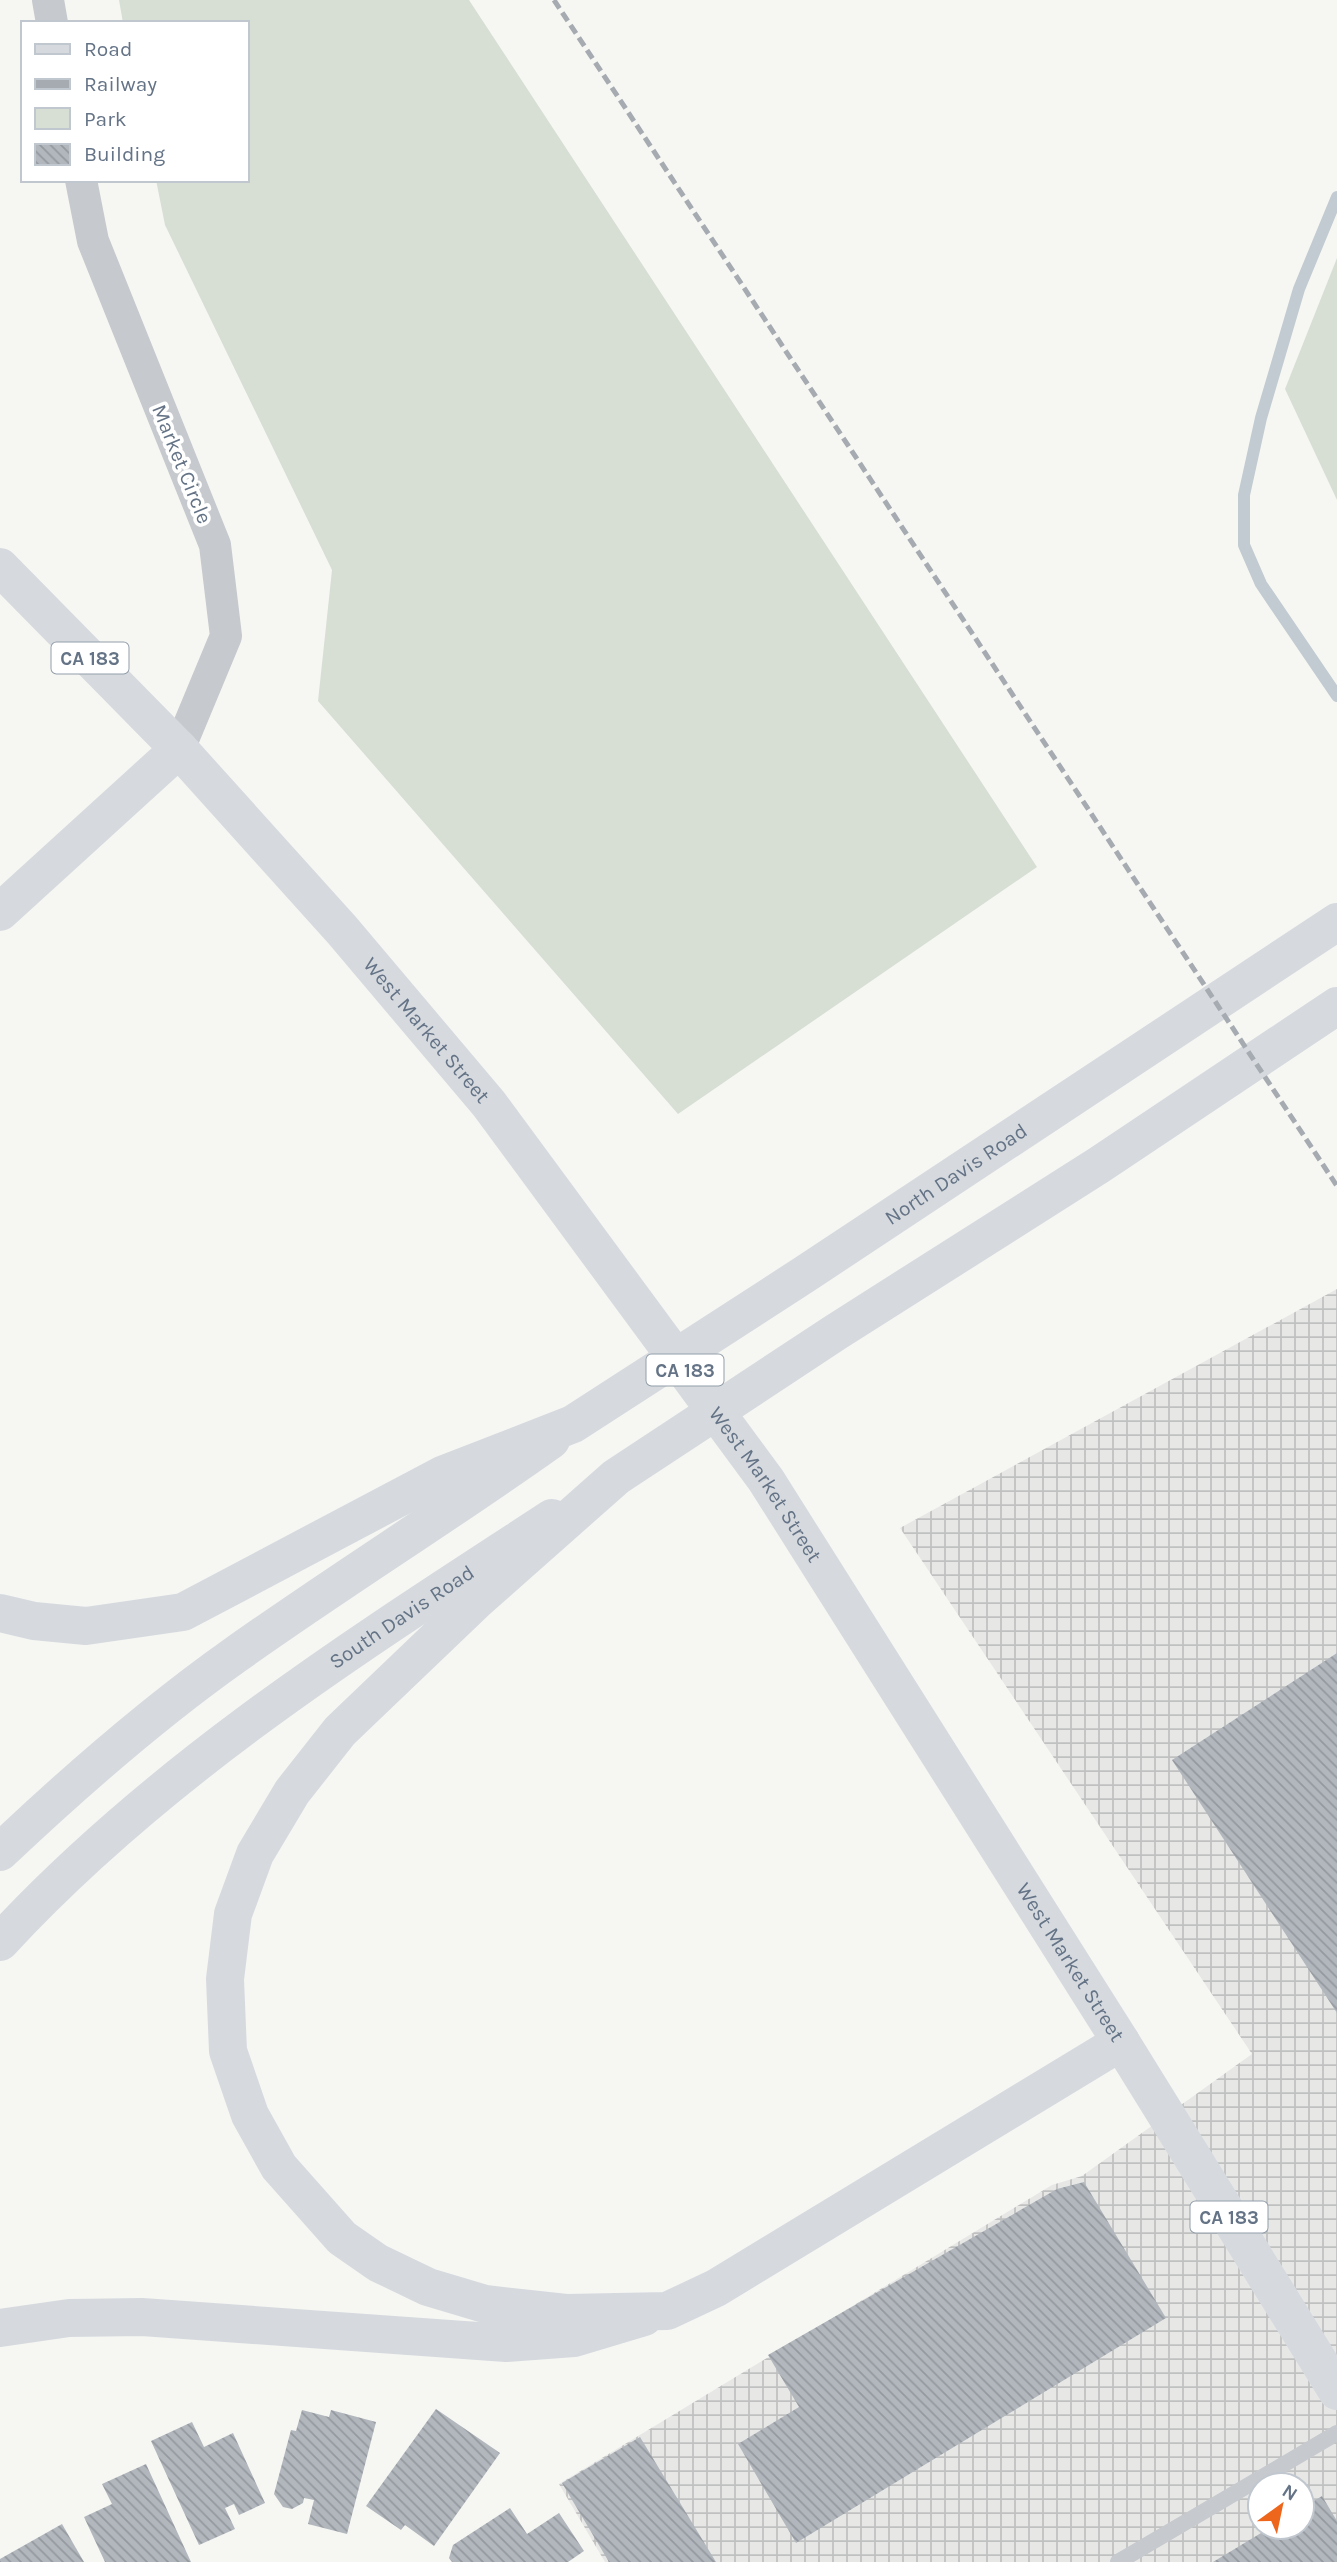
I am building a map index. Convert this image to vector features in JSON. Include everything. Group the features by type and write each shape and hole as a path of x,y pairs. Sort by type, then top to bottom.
{"main road":[{"name":"West Market Street","path":"0,567 179,749 342,930 489,1104 766,1480 1121,2042 1337,2391"},
{"path":"0,912 179,749"},
{"name":"North Davis Road","path":"573,1424 1337,922"},
{"name":"South Davis Road","path":"0,1942 112,1834 183,1773 272,1706 389,1624 836,1332 1099,1165 1337,1006"},
{"path":"0,1613 34,1621 86,1626 183,1612 442,1475 573,1424"},
{"path":"0,1852 52,1802 233,1656 573,1424"},
{"path":"615,1477 477,1600 340,1731 292,1792 255,1854 233,1914 225,1979 228,2051 250,2115 279,2167 342,2238 378,2263 428,2287 485,2304 566,2313 667,2311"},
{"path":"0,2328 69,2318 142,2317 506,2343 574,2338 667,2311 716,2288 1121,2042"}],"street":[{"path":"48,0 52,21"},
{"name":"Market Circle","path":"81,182 93,241 215,545 226,636 179,749"}],"lane":[{"path":"1118,2562 1337,2433"}],"shaded area":[{"path":"1337,1289 1337,2562 605,2562 559,2484 1052,2185 1082,2176 1252,2054 900,1528"}],"green space":[{"path":"119,0 469,0 1037,867 678,1114 318,701 332,570 165,225 156,182 248,182 248,21 123,21"},
{"path":"1337,258 1337,500 1285,389"}],"building":[{"path":"1337,1653 1337,2013 1172,1760"},
{"path":"1084,2182 1166,2318 796,2543 738,2444 799,2407 768,2355 1057,2189"},
{"path":"436,2409 500,2453 434,2546 405,2525 401,2530 366,2506"},
{"path":"302,2410 329,2417 331,2410 376,2422 347,2534 308,2524 314,2500 304,2498 303,2503 292,2509 283,2507 274,2494 291,2430 296,2431"},
{"path":"192,2422 204,2447 233,2433 265,2503 239,2515 234,2504 225,2508 235,2529 199,2545 151,2441"},
{"path":"640,2437 716,2562 609,2562 562,2483"},
{"path":"146,2464 191,2562 105,2562 84,2517 112,2504 102,2484"},
{"path":"1322,2496 1337,2521 1337,2562 1213,2562 1248,2541 1316,2541 1316,2500"},
{"path":"510,2508 527,2534 559,2513 584,2551 568,2562 452,2562 449,2558 453,2545"},
{"path":"62,2524 84,2562 0,2562 0,2559"}],"waterway":[{"path":"1337,197 1299,289 1261,418 1244,495 1244,545 1261,584 1337,696"}],"railway":[{"path":"554,0 1337,1186"}]}
